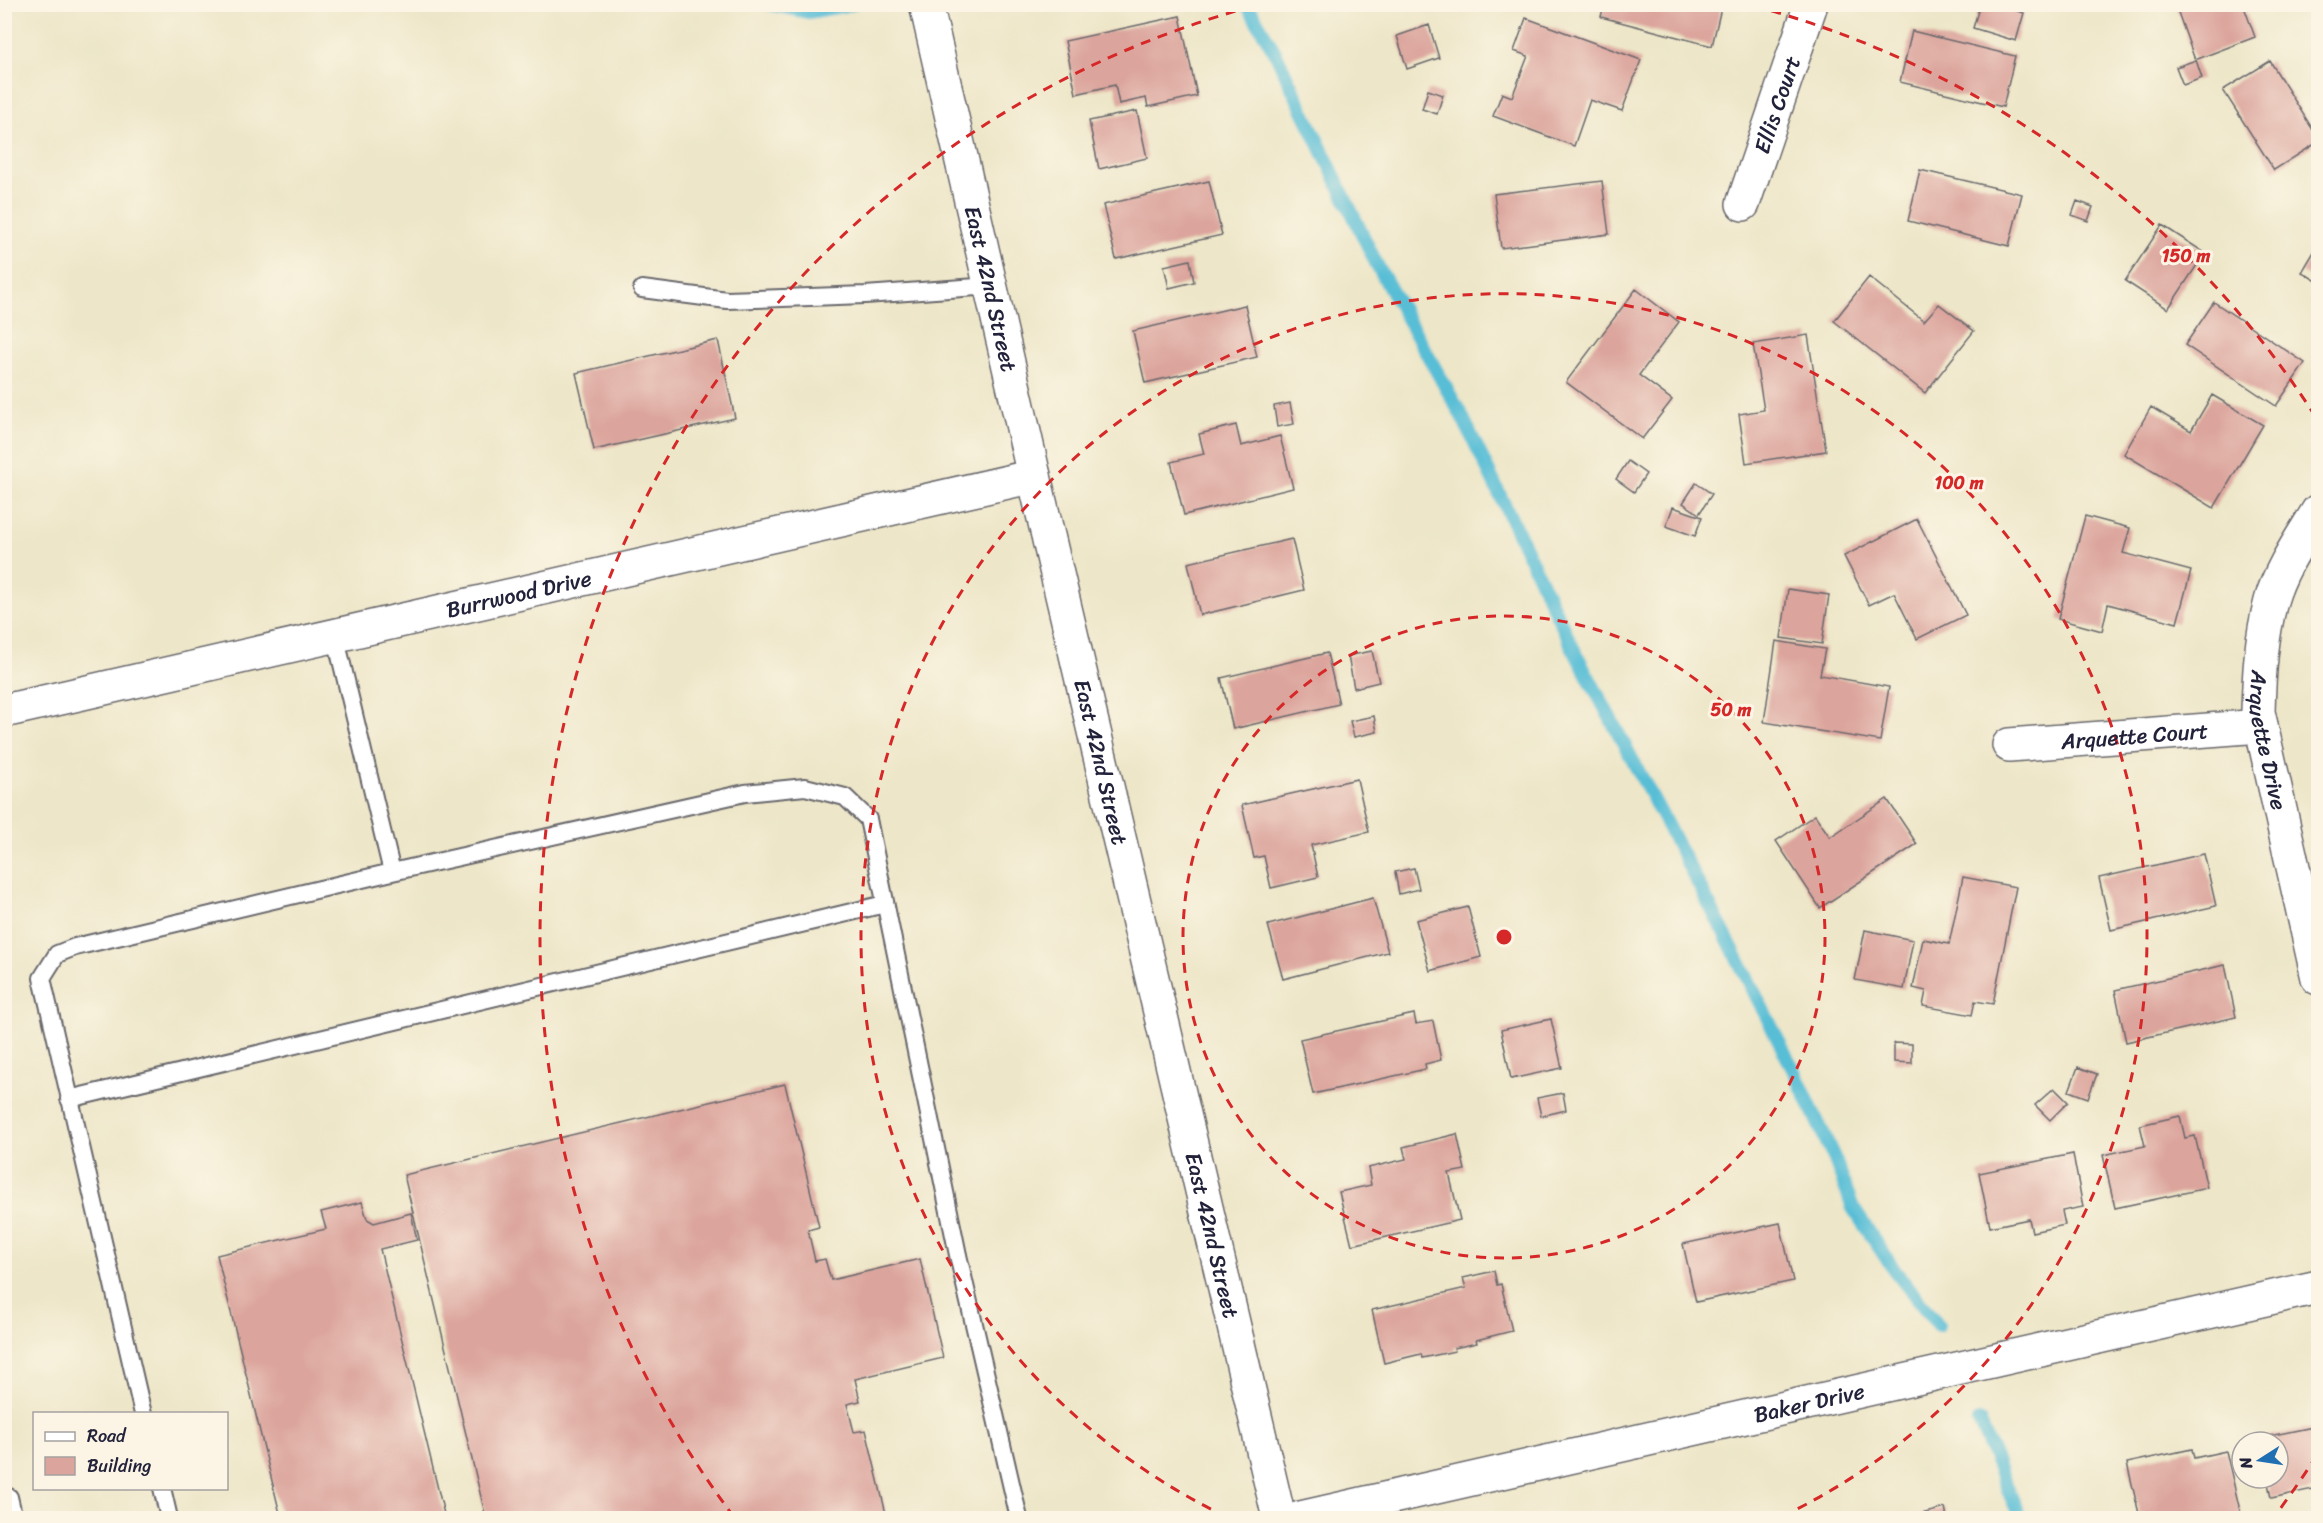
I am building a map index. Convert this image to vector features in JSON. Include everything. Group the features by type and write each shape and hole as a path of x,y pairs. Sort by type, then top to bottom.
{"street":[{"name":"East 42nd Street","path":"926,4 1034,476 1279,1518"},
{"name":"Ellis Court","path":"1743,204 1811,4"},
{"name":"Burrwood Drive","path":"4,711 1034,476"},
{"name":"Arquette Drive","path":"2319,511 2292,553 2272,600 2259,669 2258,712 2319,978"},
{"name":"Arquette Court","path":"2009,745 2261,726"},
{"name":"Baker Drive","path":"1300,1518 2319,1287"}],"lane":[{"path":"642,290 727,300 865,296 991,286"},
{"path":"335,635 392,872"},
{"path":"143,1412 42,978 57,954 75,947 392,872 746,794 805,787 845,797 868,819 958,1255 1019,1518"},
{"path":"69,1099 885,904"},
{"path":"163,1490 170,1518"},
{"path":"4,1498 9,1497 14,1518"}],"building":[{"path":"1604,4 1722,4 1712,46 1601,17"},
{"path":"1980,4 1995,4 2024,13 2016,41 1973,28"},
{"path":"2175,4 2243,4 2255,37 2195,60"},
{"path":"1180,16 1197,96 1148,107 1146,98 1119,104 1115,85 1076,94 1065,41"},
{"path":"1526,18 1641,60 1622,111 1590,100 1574,146 1493,116 1502,93 1512,97 1528,56 1514,51"},
{"path":"1429,25 1439,58 1407,69 1397,36"},
{"path":"1912,31 2015,56 2003,107 1900,82"},
{"path":"2196,60 2202,78 2183,85 2176,67"},
{"path":"2270,61 2318,138 2318,142 2274,170 2223,90"},
{"path":"1428,90 1443,95 1437,114 1422,109"},
{"path":"1137,111 1147,158 1099,169 1089,121"},
{"path":"1920,170 2022,194 2009,246 1908,221"},
{"path":"1209,181 1222,235 1116,259 1103,205"},
{"path":"1602,181 1609,234 1501,248 1494,194"},
{"path":"2077,201 2093,207 2088,221 2072,215"},
{"path":"2162,225 2205,253 2168,309 2125,281"},
{"path":"2318,245 2318,282 2302,272"},
{"path":"1190,260 1194,282 1169,288 1164,266"},
{"path":"1869,277 1924,321 1939,304 1974,331 1925,393 1834,321"},
{"path":"1636,289 1679,322 1639,375 1672,400 1642,439 1566,382"},
{"path":"2214,302 2305,363 2276,406 2185,345"},
{"path":"1245,305 1257,357 1145,383 1133,331"},
{"path":"1808,335 1826,451 1746,463 1739,414 1764,410 1753,344"},
{"path":"718,340 735,418 594,450 576,373"},
{"path":"2212,395 2263,425 2214,508 2124,454 2151,407 2191,431"},
{"path":"1290,403 1294,424 1277,427 1274,406"},
{"path":"1236,425 1241,446 1280,436 1293,488 1184,515 1171,462 1204,454 1199,434"},
{"path":"1628,461 1646,474 1634,492 1616,479"},
{"path":"1696,483 1712,494 1699,514 1683,503"},
{"path":"1673,507 1702,517 1695,536 1666,526"},
{"path":"2085,516 2130,528 2123,553 2191,571 2177,623 2108,604 2102,631 2058,619"},
{"path":"1917,519 1966,615 1917,639 1894,593 1869,605 1844,556"},
{"path":"1292,539 1304,590 1200,615 1188,563"},
{"path":"1788,589 1829,595 1822,644 1781,638"},
{"path":"1776,641 1825,649 1820,675 1889,687 1880,741 1764,722"},
{"path":"1372,651 1379,682 1354,688 1348,656"},
{"path":"1327,653 1339,704 1233,729 1221,678"},
{"path":"1374,716 1377,732 1354,737 1350,721"},
{"path":"1357,779 1369,832 1311,845 1318,877 1271,888 1264,856 1254,858 1242,805"},
{"path":"1887,799 1917,844 1820,908 1776,841 1815,815 1830,837"},
{"path":"2204,854 2216,906 2111,930 2099,878"},
{"path":"1414,868 1419,889 1399,894 1395,872"},
{"path":"1963,877 2016,887 1993,1004 1975,1001 1972,1015 1923,1006 1926,991 1913,988 1923,939 1949,944"},
{"path":"1373,898 1388,952 1283,979 1268,925"},
{"path":"1468,907 1481,957 1430,971 1416,920"},
{"path":"1865,930 1913,940 1904,989 1855,980"},
{"path":"2225,965 2236,1017 2126,1042 2115,990"},
{"path":"1414,1014 1416,1024 1433,1021 1441,1060 1425,1064 1426,1069 1313,1094 1300,1039"},
{"path":"1551,1019 1562,1068 1511,1079 1501,1030"},
{"path":"1894,1043 1912,1044 1912,1063 1894,1062"},
{"path":"2078,1067 2097,1074 2088,1098 2069,1091"},
{"path":"785,1084 819,1227 808,1230 815,1261 825,1259 831,1280 920,1259 943,1358 855,1379 860,1401 847,1404 854,1432 866,1430 887,1518 486,1518 404,1175"},
{"path":"2054,1088 2068,1102 2050,1120 2035,1105"},
{"path":"1563,1093 1566,1110 1541,1116 1537,1098"},
{"path":"2180,1116 2185,1138 2195,1136 2207,1188 2115,1208 2103,1155 2145,1146 2140,1125"},
{"path":"1457,1134 1465,1170 1449,1173 1460,1220 1352,1245 1339,1192 1371,1185 1368,1168 1406,1159 1403,1147"},
{"path":"2073,1154 2083,1207 2062,1211 2065,1225 2032,1232 2029,1219 1990,1227 1979,1173"},
{"path":"362,1202 367,1219 374,1223 411,1213 417,1240 380,1249 445,1518 281,1518 217,1255 326,1229 321,1212"},
{"path":"1780,1223 1793,1281 1696,1302 1683,1244"},
{"path":"1494,1271 1497,1285 1501,1284 1512,1331 1476,1340 1477,1343 1454,1348 1455,1351 1422,1358 1421,1354 1384,1363 1372,1310 1466,1288 1463,1278"},
{"path":"2318,1426 2318,1488 2271,1498 2269,1490 2290,1490 2290,1432"},
{"path":"2192,1449 2194,1458 2226,1451 2230,1468 2230,1490 2235,1490 2241,1515 2227,1518 2140,1518 2127,1463"},
{"path":"1945,1508 1947,1518 1906,1518"}],"waterway":[{"path":"769,4 808,12 852,4"},
{"path":"1247,4 1276,54 1377,265 1463,418 1572,646 1728,940 1798,1079 1835,1160 1853,1208 1895,1271 1938,1325"},
{"path":"1979,1421 2020,1518"}]}
